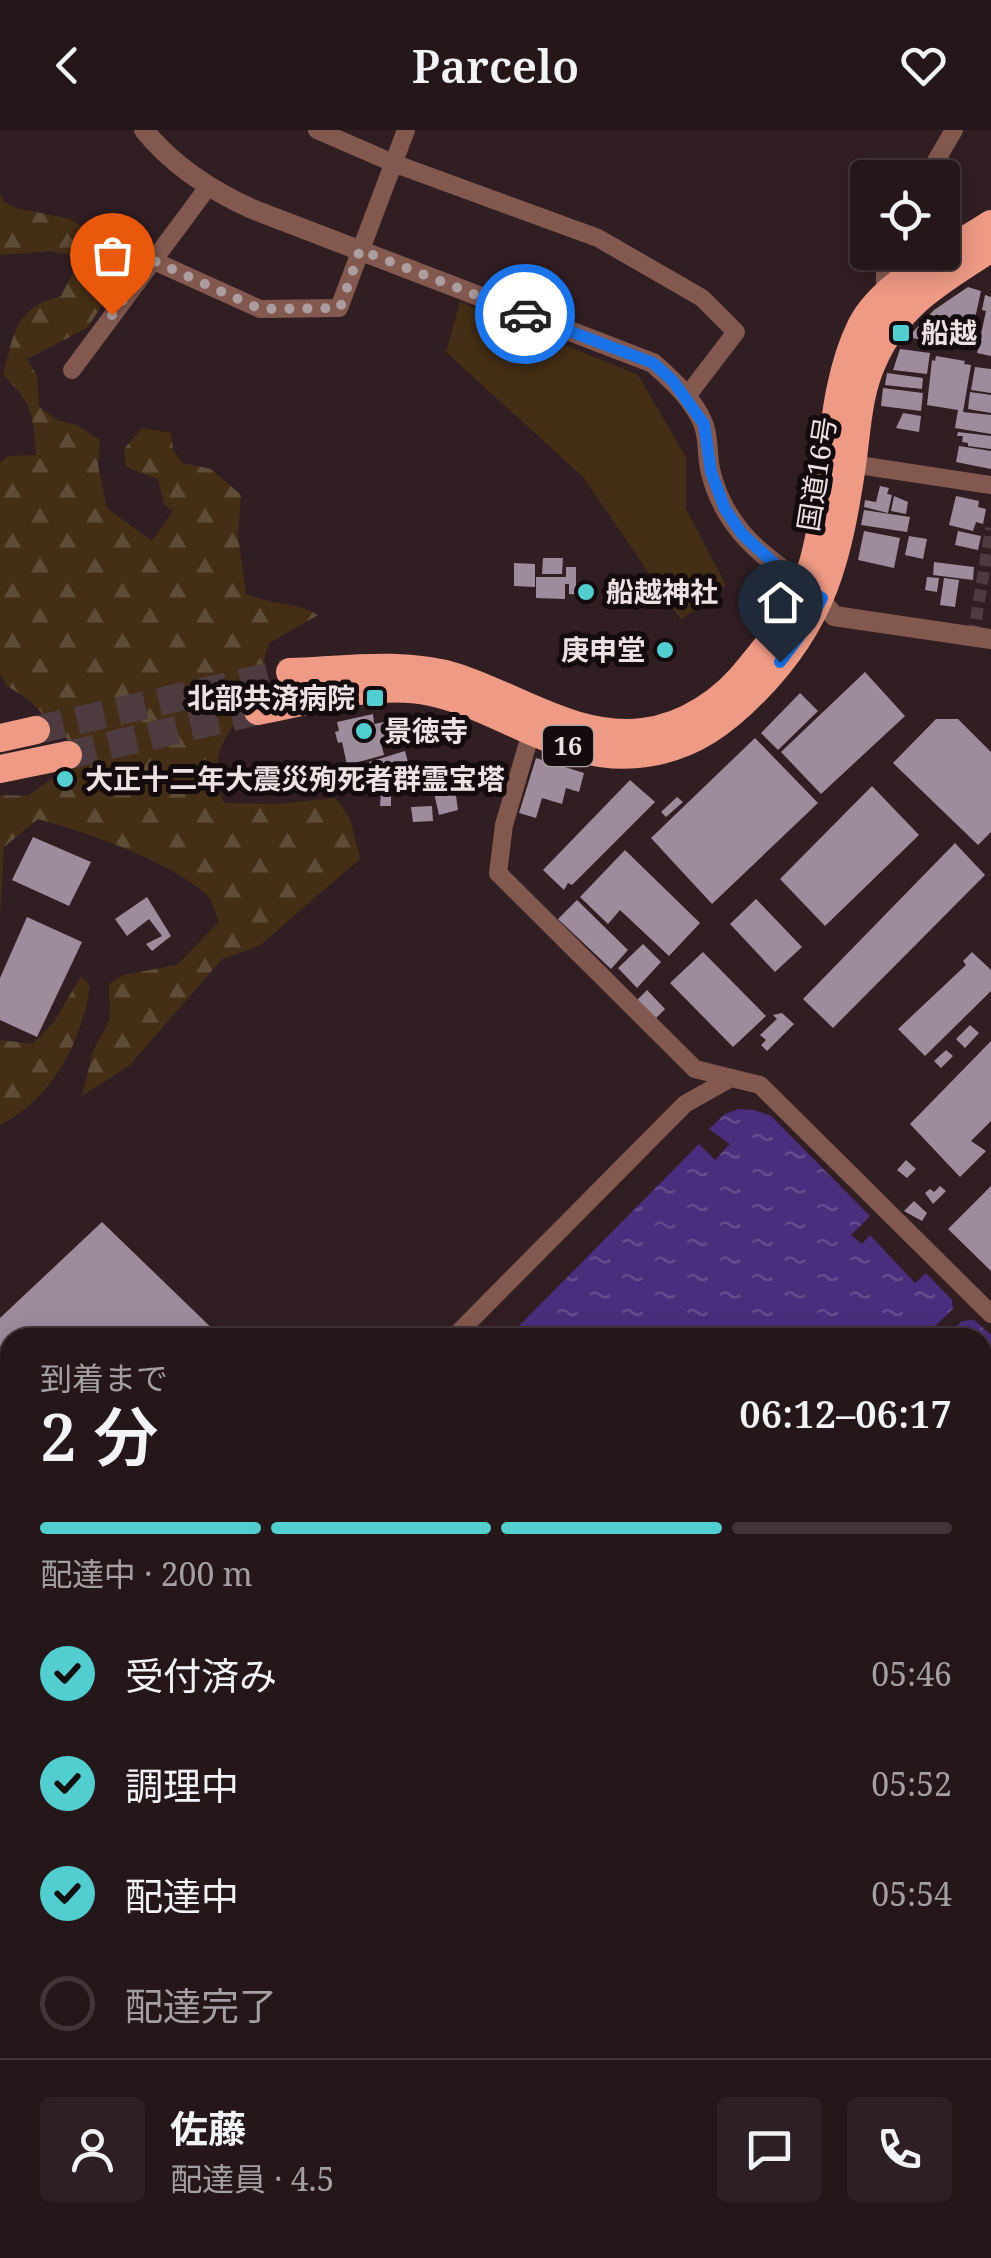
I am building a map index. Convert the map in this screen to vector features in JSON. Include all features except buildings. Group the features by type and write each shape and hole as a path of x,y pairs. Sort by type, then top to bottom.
{"highway":[{"name":"国道16号","path":"290,672 434,672 455,676 577,749 646,754 698,737 732,714 766,680 801,635 813,592 845,365 862,324 886,293 991,224"},
{"name":"国道16号","path":"813,592 838,552 861,395 872,361 896,321 921,294 991,248"},
{"name":"国道16号","path":"258,711 394,688 450,698 534,723"},
{"path":"0,738 36,730"},
{"path":"0,769 68,755"}],"street":[{"path":"144,130 182,168 208,187 252,209 653,363 686,396 704,424 711,472 725,509 742,534 791,579 813,592 834,616 991,639"},
{"path":"317,130 393,164 577,228 702,298 736,332 686,396"},
{"path":"152,260 260,309 340,308 406,130"},
{"path":"936,160 954,130"},
{"path":"72,370 208,187"},
{"path":"885,270 886,293"},
{"path":"852,464 991,486"},
{"path":"534,723 504,825 498,872 695,1069 760,1086 991,1314"},
{"path":"463,1328 685,1104 731,1078"}],"green space":[{"path":"0,193 4,202 16,208 70,219 115,245 123,274 87,328 27,359 37,376 39,406 56,420 77,425 100,440 98,465 107,508 152,541 173,511 164,505 158,479 126,467 124,449 142,428 171,433 173,449 182,463 211,469 241,495 238,536 246,594 318,615 269,643 254,689 218,758 224,803 277,804 335,798 350,818 360,859 259,946 222,959 130,1065 82,1096 93,1051 110,1019 109,984 123,975 177,965 219,922 208,897 170,869 103,840 38,819 4,847 0,916 0,795 28,796 73,763 75,747 30,701 6,685 0,674 0,463 8,456 36,455 30,410 3,375 10,347 25,315 61,296 77,265 73,256 52,251 0,255"},
{"path":"460,302 638,375 686,457 686,509 726,585 681,620 583,477 446,352"},
{"path":"81,976 90,986 72,1048 35,1100 0,1125 0,1040 33,1044 54,1022"}],"water":[{"path":"739,1109 771,1116 870,1216 851,1235 862,1244 870,1235 915,1283 926,1273 952,1300 953,1309 933,1328 517,1328 699,1144 715,1160 730,1144 709,1129 725,1114"},
{"path":"974,1320 983,1328 955,1328 962,1321"}],"tunnel":[{"path":"973,637 991,528"},
{"path":"36,730 290,672"},
{"path":"68,755 258,711"}],"way so far":[{"path":"112,315 152,260 260,309 340,308 360,250 525,314"}],"place":[{"name":"船越","path":"901,333"},
{"name":"船越神社","path":"586,592"},
{"name":"庚申堂","path":"665,650"},
{"name":"北部共済病院","path":"375,698"},
{"name":"景徳寺","path":"364,731"},
{"name":"大正十二年大震災殉死者群霊宝塔","path":"65,779"}],"route":[{"path":"525,314 653,363 686,396 704,424 711,472 725,509 742,534 791,579 822,598 780,662"}]}
